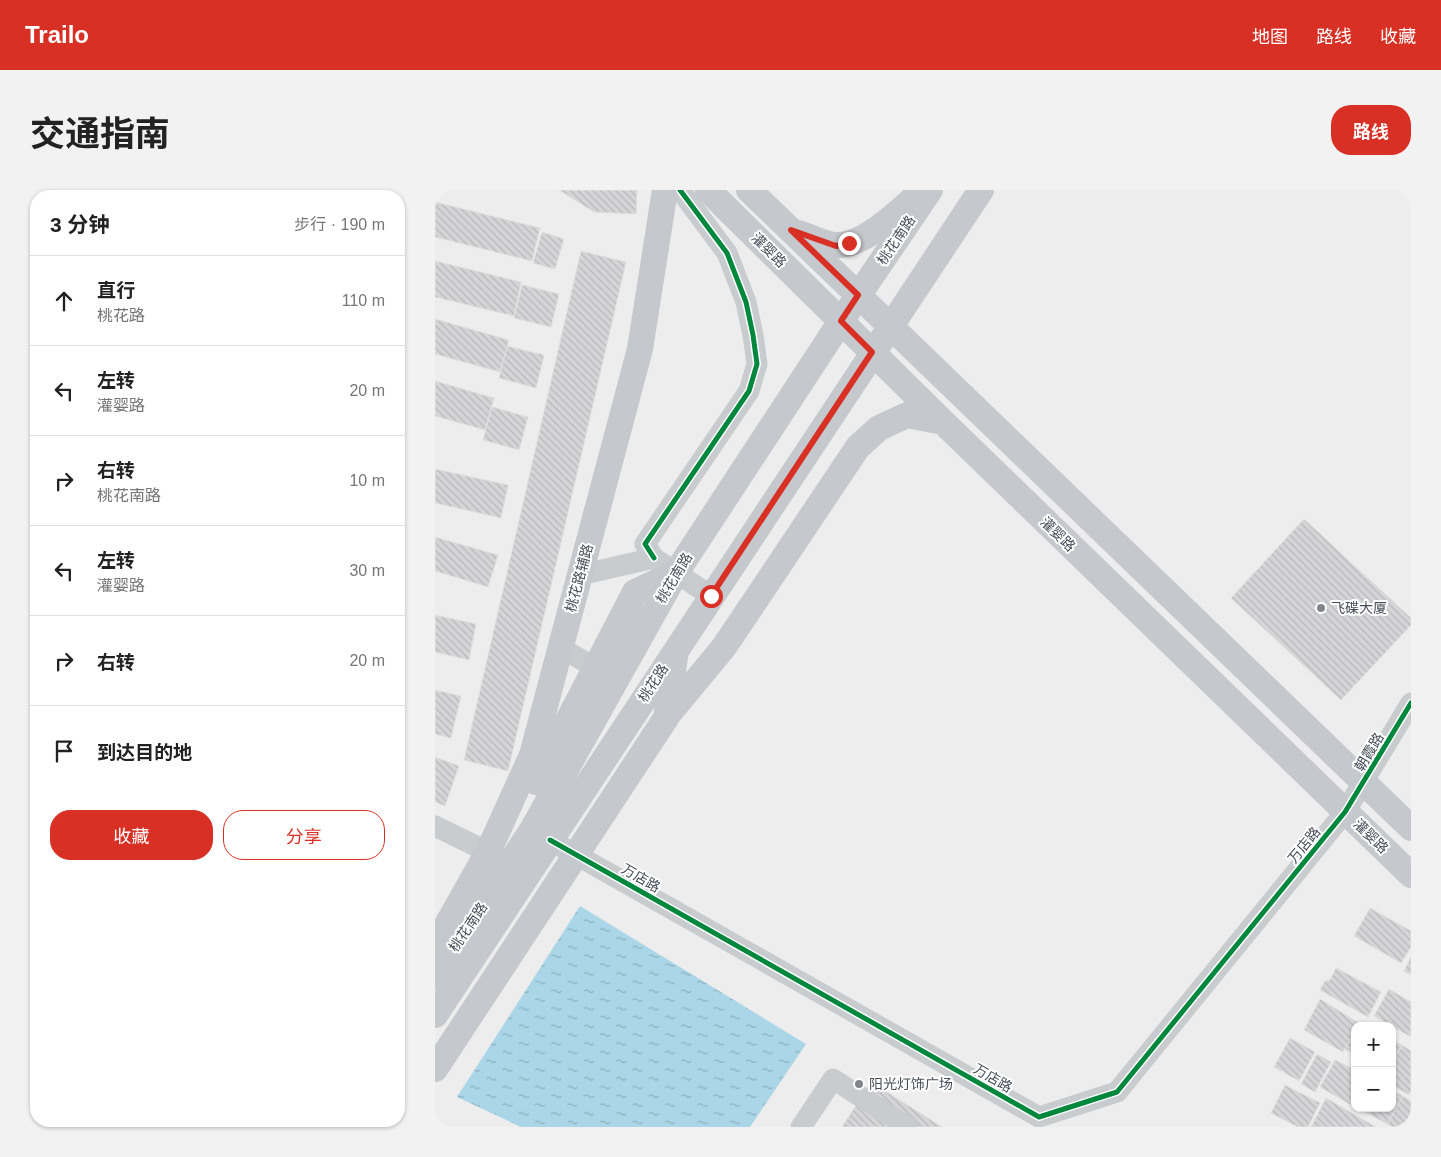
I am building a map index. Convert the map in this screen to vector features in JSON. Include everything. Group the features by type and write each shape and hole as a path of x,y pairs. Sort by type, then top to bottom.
{"main road":[{"name":"桃花路辅路","path":"435,946 488,852 532,755 640,350 665,190"},
{"name":"灌婴路","path":"708,190 943,422 1411,875"},
{"name":"灌婴路","path":"749,190 1411,828"},
{"path":"791,230 836,246 849,243 872,232 893,217 922,190"},
{"name":"桃花南路","path":"435,976 532,830 676,573 929,190"},
{"path":"872,352 981,190"},
{"name":"桃花路","path":"435,1015 872,352"},
{"path":"435,1069 666,718 724,647 858,447 879,428 907,415 943,422"},
{"path":"435,955 536,782 635,592 676,573"},
{"path":"666,718 677,648"}],"street":[{"path":"680,190 727,253 746,302 757,364 749,391 645,544 654,558 711,596"},
{"path":"580,575 654,558"},
{"path":"561,648 596,668"},
{"name":"朝霞路","path":"1345,812 1411,703"},
{"name":"万店路","path":"551,840 1039,1116 1117,1092 1345,812"},
{"path":"435,826 488,852"},
{"path":"801,1127 833,1080 908,1127"}],"water":[{"path":"580,906 806,1044 750,1127 521,1127 457,1097"}],"building":[{"path":"559,190 637,190 636,214 594,212"},
{"path":"435,202 540,228 532,261 435,237"},
{"path":"542,232 564,239 555,269 533,263"},
{"path":"581,251 626,262 508,771 464,760"},
{"path":"435,261 521,282 514,316 435,297"},
{"path":"522,285 559,294 551,327 514,318"},
{"path":"435,319 509,340 500,372 435,354"},
{"path":"507,346 544,355 536,388 499,378"},
{"path":"435,381 494,398 485,430 435,416"},
{"path":"492,407 528,417 519,450 483,440"},
{"path":"435,469 508,485 501,518 435,503"},
{"name":"飞碟大厦","path":"1304,519 1411,618 1411,625 1341,700 1231,598"},
{"path":"435,537 498,555 488,587 435,571"},
{"path":"435,615 476,624 469,660 435,652"},
{"path":"435,690 461,696 451,738 435,734"},
{"path":"435,757 459,766 445,806 435,802"},
{"path":"1370,908 1411,931 1411,947 1401,963 1354,936"},
{"path":"1411,957 1411,975 1404,971"},
{"path":"1336,968 1381,992 1368,1017 1320,990 1325,981 1330,980"},
{"path":"1389,989 1411,1002 1411,1037 1396,1028 1396,1022 1385,1022 1374,1016"},
{"path":"1320,999 1357,1022 1351,1022 1351,1038 1343,1052 1304,1030"},
{"path":"1290,1038 1315,1052 1299,1081 1274,1067"},
{"path":"1351,1038 1351,1052 1345,1049"},
{"path":"1396,1042 1402,1045 1396,1055"},
{"path":"1402,1045 1411,1051 1411,1091 1409,1095 1396,1087 1396,1055"},
{"path":"1317,1054 1331,1062 1315,1092 1301,1084"},
{"path":"1335,1060 1351,1068 1351,1105 1320,1087"},
{"path":"871,1082 942,1127 842,1127"},
{"path":"1285,1085 1320,1103 1308,1127 1298,1127 1271,1113"},
{"path":"1396,1092 1403,1096 1396,1108"},
{"path":"1403,1096 1411,1101 1411,1127 1393,1127 1387,1124 1394,1112 1396,1112 1396,1108"},
{"path":"1326,1098 1376,1127 1311,1127"},
{"path":"1365,1112 1394,1112 1387,1124"}],"cycle path":[{"path":"654,558 645,544 749,391 757,364 746,302 727,253 680,190"},
{"path":"550,840 1039,1117 1117,1092 1345,812 1411,703"}],"place":[{"name":"飞碟大厦","path":"1321,608"},
{"name":"阳光灯饰广场","path":"859,1084"}],"route":[{"path":"711,596 872,352 841,321 858,295 791,230 836,246 849,243"}]}
